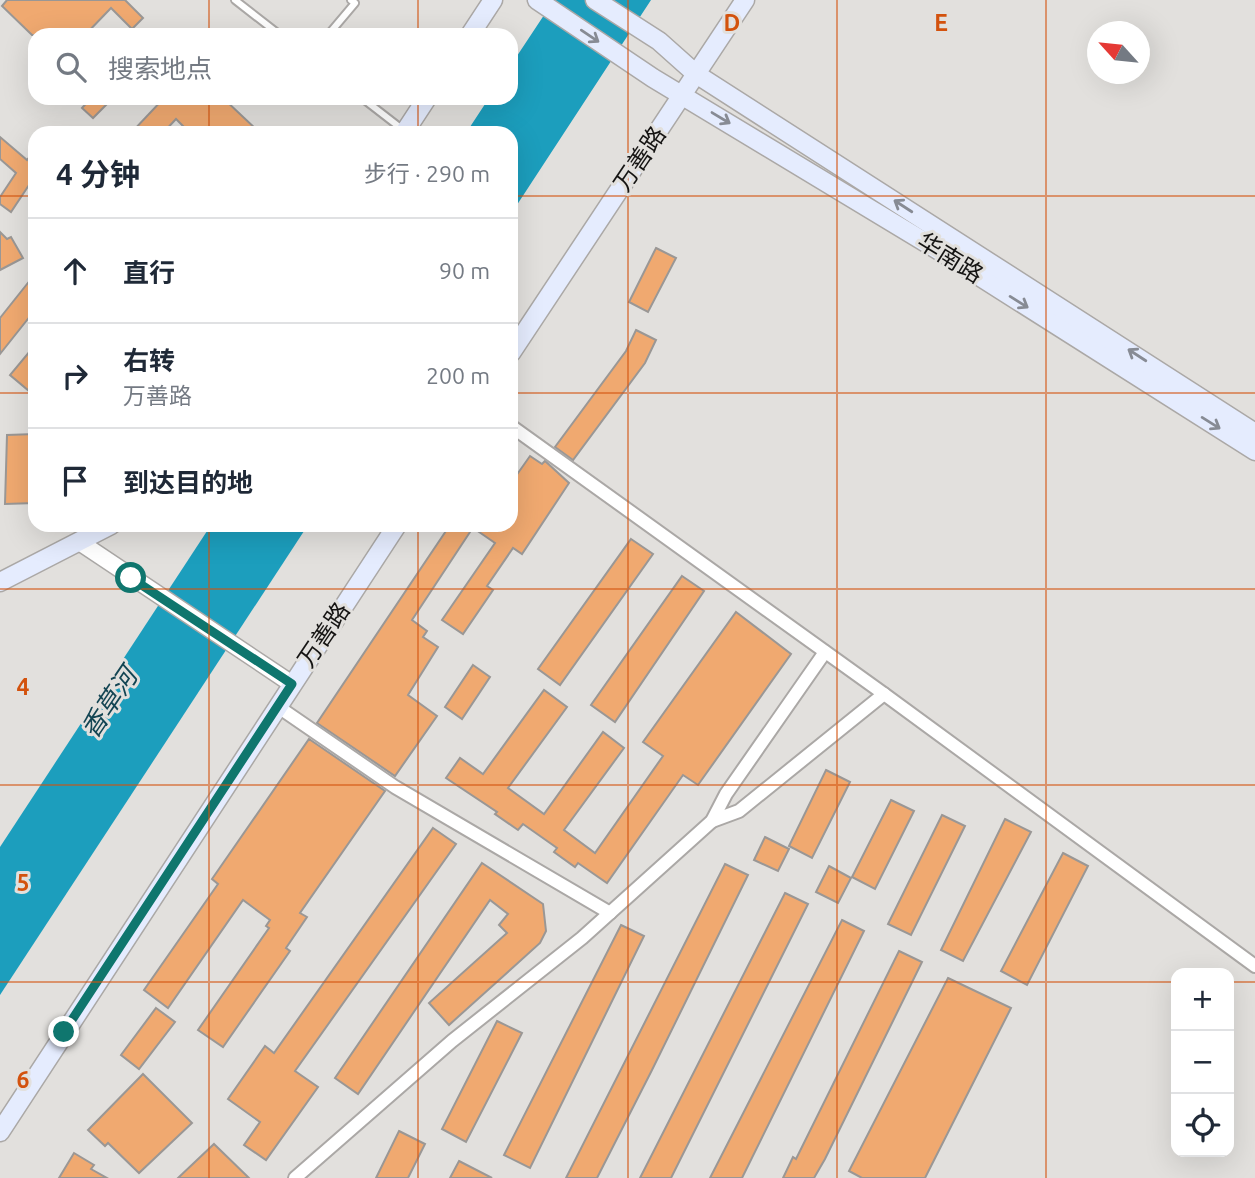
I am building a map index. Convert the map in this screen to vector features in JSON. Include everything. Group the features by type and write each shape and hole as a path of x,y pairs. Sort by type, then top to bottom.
{"main road":[{"path":"475,28 493,0"},
{"name":"华南路","path":"595,0 659,41 696,74 1255,433"},
{"name":"万善路","path":"518,342 745,0"},
{"name":"华南路","path":"537,1 642,71 938,250 1255,451"},
{"path":"409,126 422,105"},
{"path":"0,582 99,532"},
{"name":"万善路","path":"0,1132 392,532"}],"street":[{"path":"518,431 884,694 1255,966"},
{"path":"81,543 292,684"},
{"path":"295,1178 452,1041 610,913 712,821 726,794 825,652"},
{"path":"712,821 739,811 884,694"},
{"path":"277,706 396,787 610,913"}],"lane":[{"path":"235,0 271,28"},
{"path":"334,28 355,3 351,0"},
{"path":"371,105 397,126"}],"water":[{"path":"554,0 651,0 518,203 518,126 471,126 484,105 518,105 518,54"},
{"name":"香草河","path":"206,532 303,532 0,995 0,847"}],"building":[{"path":"7,0 125,0 143,18 131,28 111,8 92,28 28,28 28,31 2,6"},
{"path":"85,105 106,105 93,118 82,108"},
{"path":"157,105 230,105 253,126 183,126 176,119 170,126 138,126"},
{"path":"0,137 28,159 28,186 11,212 0,204 0,197 16,173 0,159"},
{"path":"0,232 7,239 11,237 23,258 0,270"},
{"path":"656,248 676,258 648,312 629,302"},
{"path":"28,283 28,319 0,354 0,318"},
{"path":"636,330 656,340 645,363 573,460 555,447 626,351"},
{"path":"28,353 28,390 10,375"},
{"path":"28,434 28,503 5,504 7,435"},
{"path":"530,456 542,464 545,461 569,483 522,554 513,548 487,586 493,590 463,634 442,620 495,543 479,532 518,532 518,473"},
{"path":"445,532 470,532 412,620 427,631 423,637 438,647 408,695 437,716 395,776 317,723"},
{"path":"631,539 653,554 560,685 538,669"},
{"path":"682,576 704,591 615,722 591,705"},
{"path":"736,612 791,654 698,785 683,775 607,883 578,863 575,867 554,852 557,848 523,824 518,830 495,814 497,812 446,778 460,758 483,774 544,690 567,707 508,788 544,814 603,732 624,748 564,830 595,853 663,756 643,742"},
{"path":"473,665 490,677 462,719 445,707"},
{"path":"309,739 385,791 300,913 307,917 286,948 290,951 223,1047 198,1030 269,928 266,926 270,920 243,900 168,1008 144,990 218,884 212,879"},
{"path":"826,770 850,782 812,858 789,846"},
{"path":"891,800 914,811 875,889 852,877"},
{"path":"942,815 965,826 911,935 888,924"},
{"path":"1005,819 1031,832 963,961 941,950"},
{"path":"433,828 456,844 295,1071 318,1087 266,1160 244,1145 260,1122 228,1099 265,1046 274,1053"},
{"path":"765,837 789,849 778,871 754,860"},
{"path":"1063,853 1088,866 1027,985 1001,971"},
{"path":"482,863 543,904 546,931 540,943 449,1025 429,1003 507,933 499,925 508,914 490,900 358,1094 335,1078"},
{"path":"725,864 748,875 652,1070 597,1178 566,1178"},
{"path":"829,866 851,878 838,903 816,892"},
{"path":"785,893 808,904 671,1178 640,1178"},
{"path":"842,920 864,931 742,1178 710,1178"},
{"path":"621,925 644,936 530,1168 504,1155"},
{"path":"899,951 922,962 825,1159 814,1178 783,1178 793,1157 796,1159"},
{"path":"948,978 1011,1008 925,1178 862,1178 849,1171"},
{"path":"156,1008 175,1022 139,1069 121,1055"},
{"path":"497,1021 522,1033 466,1142 442,1129"},
{"path":"143,1074 192,1123 139,1173 108,1143 105,1146 88,1130"},
{"path":"399,1131 425,1144 408,1178 376,1178"},
{"path":"214,1144 249,1178 178,1178"},
{"path":"74,1153 94,1165 91,1169 107,1178 59,1178"},
{"path":"459,1161 492,1178 450,1178"}],"route":[{"path":"64,1032 292,684 131,578"}]}
